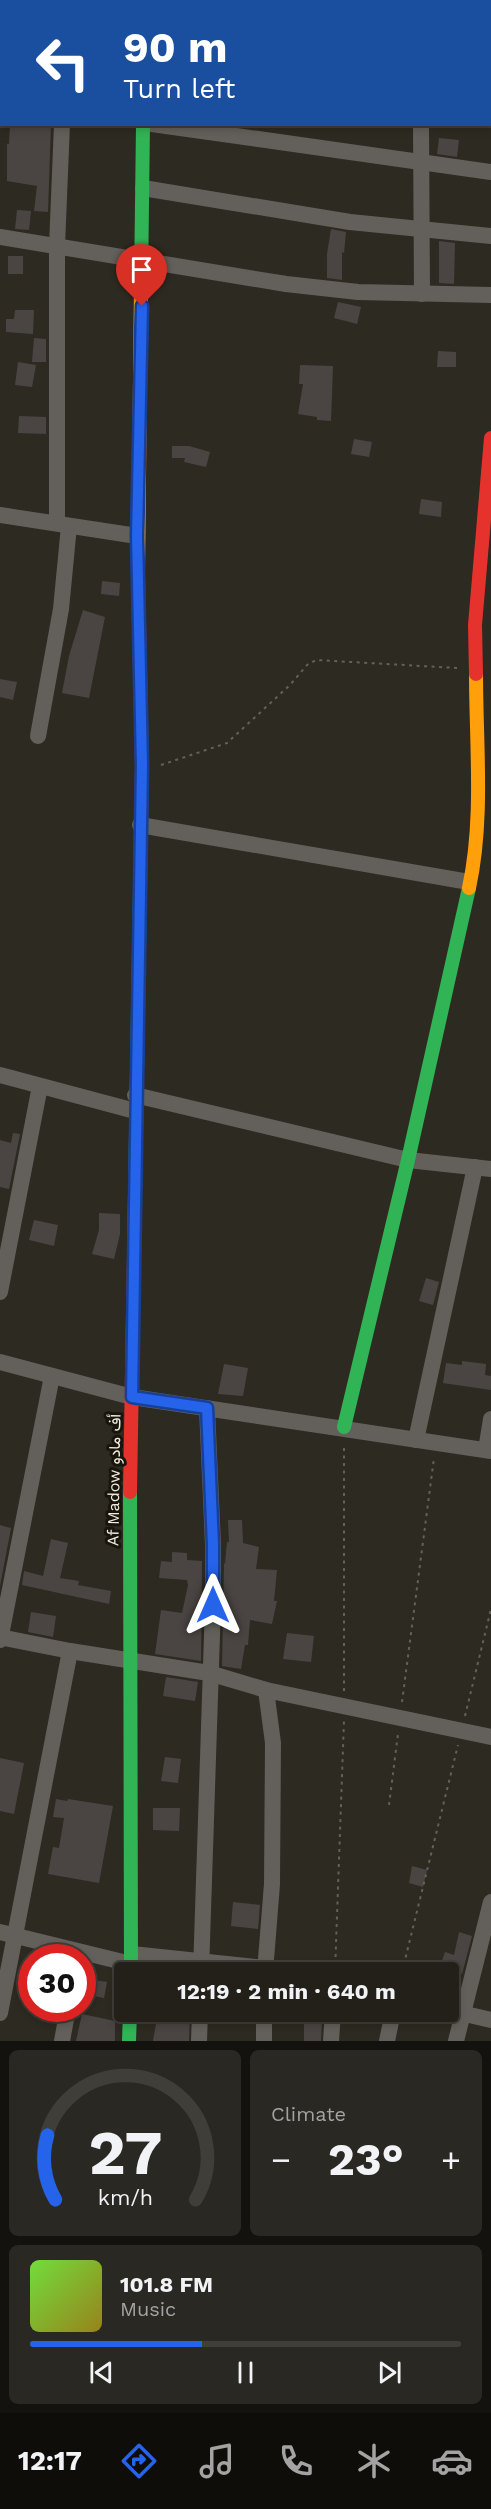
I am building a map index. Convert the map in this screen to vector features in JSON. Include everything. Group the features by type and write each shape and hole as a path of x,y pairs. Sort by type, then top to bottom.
{"street":[{"path":"38,736 61,609 63,524 57,246 62,126"},
{"name":"Af Madow أف مادو","path":"132,1962 129,1660 135,1103 142,765 137,536 143,260 143,126"},
{"path":"166,126 491,172"},
{"path":"421,126 422,294"},
{"path":"143,188 350,222 491,236"},
{"path":"0,237 286,284 357,292 491,295"},
{"path":"344,1427 408,1160 473,868 483,670 475,625 491,438"},
{"path":"0,514 137,536"},
{"path":"140,825 470,882"},
{"path":"0,1075 40,1086 135,1103 408,1160 483,1168 416,1440"},
{"path":"0,1292 40,1086"},
{"path":"0,1362 132,1397 488,1450 491,1419"},
{"path":"52,1376 0,1638 209,1673 266,1690 491,1737"},
{"path":"202,1962 209,1673 213,1605 213,1545 207,1408"},
{"path":"0,2013 8,1933 70,1651"},
{"path":"266,1690 273,1743 269,1962"},
{"path":"459,1999 491,1902"},
{"path":"8,1933 45,1944"},
{"path":"96,1957 121,1962"},
{"path":"459,2012 491,2020"},
{"path":"62,2041 65,2022"},
{"path":"129,2041 130,2022"},
{"path":"199,2041 200,2022"},
{"path":"264,2022 264,2041"},
{"path":"331,2041 332,2022"},
{"path":"387,2041 391,2022"},
{"path":"455,2022 456,2041"}],"path":[{"path":"142,765 167,765 227,743 290,685 307,665 316,660 483,670"},
{"path":"389,1805 436,1443"},
{"path":"404,1962 491,1610"}],"building":[{"path":"10,126 51,126 48,212 34,211 37,186 7,181 7,144 9,144"},
{"path":"439,138 459,140 457,157 437,154"},
{"path":"17,210 31,211 29,230 15,229"},
{"path":"331,229 346,232 344,253 342,252 342,280 327,278 327,254"},
{"path":"439,241 455,243 454,284 439,283"},
{"path":"8,256 23,256 23,274 8,274"},
{"path":"338,302 361,307 357,324 334,318"},
{"path":"15,310 34,310 33,334 6,332 6,319 14,319"},
{"path":"34,338 46,339 46,362 32,362"},
{"path":"438,351 456,352 456,367 437,367"},
{"path":"18,362 36,365 32,387 15,385"},
{"path":"300,365 333,366 331,421 317,420 317,417 298,414 303,384 299,384"},
{"path":"19,416 46,417 46,434 18,433"},
{"path":"354,439 372,442 369,457 351,454"},
{"path":"172,446 189,446 210,452 206,467 184,462 185,458 172,458"},
{"path":"421,499 442,502 441,517 419,514"},
{"path":"102,581 120,583 119,596 101,594"},
{"path":"83,610 105,617 89,698 62,693 69,656"},
{"path":"0,679 17,682 13,700 0,697"},
{"path":"13,1133 20,1134 9,1189 0,1187 0,1140 11,1143"},
{"path":"99,1213 120,1214 120,1234 114,1259 92,1254 99,1230"},
{"path":"34,1220 58,1225 54,1246 29,1240"},
{"path":"426,1278 439,1282 433,1305 419,1301"},
{"path":"462,1361 486,1364 485,1375 491,1376 491,1390 443,1383 446,1363 462,1365"},
{"path":"224,1364 248,1368 243,1396 218,1394"},
{"path":"228,1520 242,1520 243,1543 259,1547 256,1569 277,1570 274,1601 277,1601 272,1624 250,1620 248,1645 245,1645 241,1669 222,1666 224,1563 227,1542 229,1542"},
{"path":"0,1525 11,1528 0,1586"},
{"path":"51,1539 68,1543 60,1578 79,1581 78,1585 111,1591 109,1604 22,1585 24,1571 43,1576"},
{"path":"172,1552 187,1553 187,1560 202,1561 201,1661 155,1654 161,1610 182,1613 188,1585 187,1580 159,1578 161,1561 172,1562"},
{"path":"31,1612 56,1616 53,1637 28,1632"},
{"path":"287,1633 314,1636 311,1662 283,1659"},
{"path":"166,1677 198,1682 195,1701 163,1696"},
{"path":"165,1757 181,1759 178,1783 161,1781"},
{"path":"0,1758 24,1763 14,1814 0,1811"},
{"path":"56,1799 113,1806 99,1883 48,1874 53,1847 59,1848 64,1818 53,1817"},
{"path":"153,1808 180,1808 179,1831 153,1830"},
{"path":"412,1866 427,1870 423,1887 409,1883"},
{"path":"233,1902 260,1905 258,1929 231,1926"},
{"path":"459,1932 472,1936 462,1974 459,1973 459,1962 442,1962 445,1952 454,1955"},
{"path":"96,1980 107,1982 104,1998 96,1996"},
{"path":"96,2017 115,2022 115,2041 76,2041 80,2022 96,2022"},
{"path":"156,2022 190,2022 189,2041 153,2041"},
{"path":"304,2022 322,2022 321,2041 304,2041"}],"traffic: fast":[{"path":"141,284 143,126"},
{"path":"344,1427 408,1160 469,888"},
{"path":"134,1255 140,889"},
{"path":"130,1492 131,1962"},
{"path":"129,2041 130,2022"}],"traffic: slow":[{"path":"138,575 141,284"},
{"path":"469,888 474,862 478,808 476,674"}],"traffic: jam":[{"path":"476,674 475,625 491,438"},
{"path":"138,575 142,765 140,889"},
{"path":"130,1492 134,1255"}],"route":[{"path":"142,306 137,536 142,765 132,1397 207,1408 213,1545 213,1605"}]}
